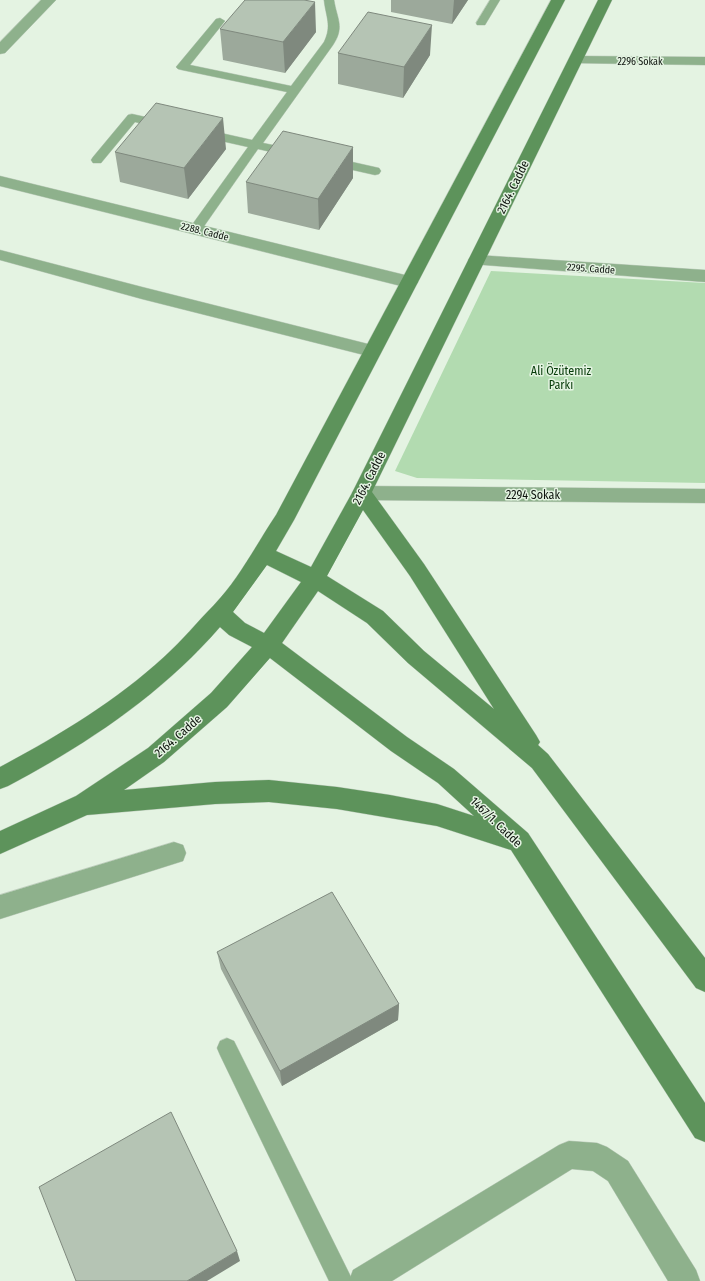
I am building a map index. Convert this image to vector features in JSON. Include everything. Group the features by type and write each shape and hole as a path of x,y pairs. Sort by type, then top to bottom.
{"main road":[{"path":"0,779 43,757 120,708 174,662 219,613 263,554 284,520 558,0"},
{"name":"2164. Cadde","path":"0,843 85,804 156,755 218,700 268,645 315,579 362,493 605,0"},
{"path":"362,493 417,570 540,761 705,979"},
{"path":"263,554 315,579 375,617 416,657 540,761"},
{"name":"1467/1. Cadde","path":"219,613 237,629 268,645 399,744 446,776 519,841 705,1128"},
{"path":"85,804 215,793 269,791 337,798 403,808 437,815 519,841"}],"street":[{"path":"0,50 49,0"},
{"name":"2296 Sokak","path":"576,60 705,61"},
{"name":"2288. Cadde","path":"0,181 409,282"},
{"path":"0,255 150,295 372,351"},
{"name":"2295. Cadde","path":"477,260 705,276"},
{"name":"2294 Sokak","path":"362,493 705,496"},
{"path":"0,907 174,853"},
{"path":"364,1281 569,1155 597,1157 618,1171 685,1281"}],"lane":[{"path":"195,229 329,43 336,26 329,0"},
{"path":"481,23 495,0"},
{"path":"220,20 182,67 294,90"},
{"path":"96,160 132,118 178,128"},
{"path":"193,131 375,171"},
{"path":"227,1048 340,1281"}],"green space":[{"name":"Ali Özütemiz Parkı","path":"491,271 705,283 705,483 417,478 395,471"}],"building":[{"path":"245,0 304,0 315,2 283,42 220,29"},
{"path":"368,12 432,25 404,67 338,53"},
{"path":"156,103 223,118 184,168 115,152"},
{"path":"283,131 353,147 318,199 246,182"},
{"path":"332,892 399,1004 280,1071 217,952"},
{"path":"171,1112 237,1251 187,1281 76,1281 39,1187"}]}
